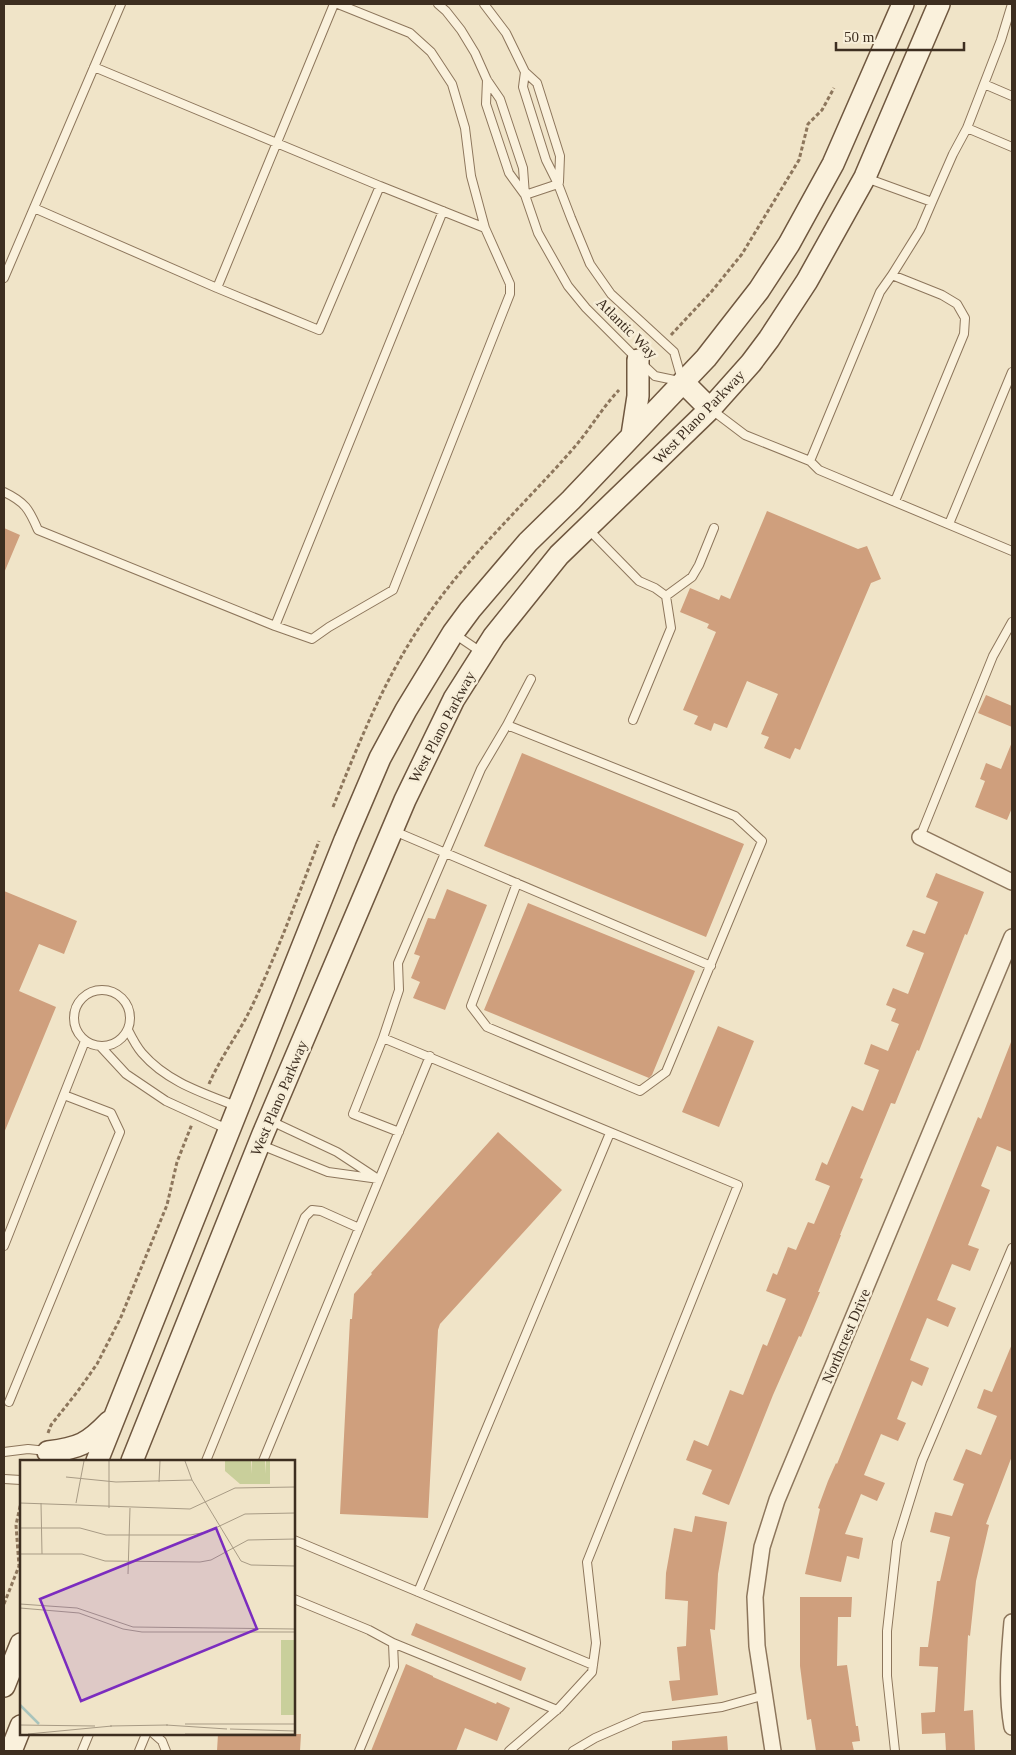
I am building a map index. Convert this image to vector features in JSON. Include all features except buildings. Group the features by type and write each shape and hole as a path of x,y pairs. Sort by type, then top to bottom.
{"main road":[{"path":"97,1460 345,840 380,758 406,710 453,633 505,567 706,358 758,290 789,244 833,164 903,4"},
{"name":"West Plano Parkway","path":"132,1460 269,1120 392,830 422,762 454,699 494,636 559,556 710,409 751,363 769,339 807,281 864,177 939,4"},
{"path":"833,164 864,177"},
{"path":"632,435 638,396 638,360"},
{"path":"683,382 710,409"},
{"path":"238,1107 269,1120"},
{"path":"230,1131 259,1144"},
{"path":"51,1450 72,1449 93,1439 116,1414"},
{"path":"4,1686 20,1646"},
{"path":"11,1751 20,1728"}],"street":[{"path":"920,837 1012,882"},
{"name":"Northcrest Drive","path":"773,1751 757,1646 755,1597 762,1547 777,1500 1012,937"},
{"path":"1012,1622 1009,1660 1010,1716 1012,1726"}],"lane":[{"path":"4,278 121,4"},
{"path":"4,492 24,504 38,530 275,626 312,639 393,590 510,294 510,284 485,228 471,176 465,128 452,84 431,52 410,33 336,4 276,143 217,288"},
{"name":"Atlantic Way","path":"438,4 461,30 475,53 487,80 500,99 523,168 525,195 538,233 568,286 586,308 655,376 683,382 674,352 612,294 590,264 558,184 546,160 523,87 525,72"},
{"name":"Atlantic Way","path":"484,4 506,33 525,72 537,83 560,156 558,184"},
{"path":"810,461 880,292 920,230 953,154 967,128 1001,40 1012,4"},
{"path":"94,67 485,228"},
{"name":"Atlantic Way","path":"487,80 486,104 509,173 525,195"},
{"path":"984,84 1012,96"},
{"path":"967,128 1012,147"},
{"path":"864,177 932,202"},
{"path":"525,195 558,184"},
{"path":"34,208 217,288 319,330 380,186"},
{"path":"275,626 443,211"},
{"path":"892,275 957,304 965,318 964,334 896,502"},
{"path":"949,524 1012,372"},
{"path":"710,409 744,435 810,461 819,470 1012,550"},
{"path":"587,528 639,581 655,588 666,596 671,628 632,720"},
{"path":"666,596 692,577 714,528"},
{"path":"920,837 992,656 1012,622"},
{"path":"453,633 483,653"},
{"path":"399,1132 353,1114 383,1038 399,990 398,963 481,768 531,679"},
{"path":"506,725 735,816 762,842 666,1072 640,1091 488,1027 471,1006 517,883"},
{"path":"392,830 711,966"},
{"path":"100,990 116,993 127,1006 130,1013 128,1030 116,1043 101,1047 92,1045 85,1041 76,1029 74,1015 76,1008 84,996 100,990"},
{"path":"128,1030 141,1052 164,1074 182,1084 238,1107"},
{"path":"383,1038 738,1186 587,1562 596,1643 592,1672 557,1710 509,1751"},
{"path":"4,1246 85,1041"},
{"path":"101,1047 126,1074 166,1101 230,1131"},
{"path":"263,1460 430,1056"},
{"path":"9,1402 120,1132 111,1113 64,1095"},
{"path":"269,1120 337,1152 379,1179"},
{"path":"418,1592 610,1133"},
{"path":"259,1144 328,1172 379,1179"},
{"path":"206,1460 305,1217 312,1210 321,1211 359,1228"},
{"path":"894,1751 887,1676 887,1631 897,1542 922,1461 1012,1248"},
{"path":"4,1452 51,1450"},
{"path":"4,1479 20,1480"},
{"path":"295,1540 593,1665"},
{"path":"295,1599 369,1630 393,1643 557,1710"},
{"path":"359,1751 394,1667 393,1643"},
{"path":"574,1751 596,1738 643,1717 722,1707 765,1695"},
{"path":"82,1751 89,1735"},
{"path":"139,1751 146,1735"},
{"path":"155,1735 162,1741 166,1751"}],"path":[{"path":"670,335 712,291 742,254 799,160 808,124 822,110 834,88"},
{"path":"208,1087 217,1066 253,1004 319,841"},
{"path":"51,1450 51,1425 78,1392 97,1364 121,1317 168,1205 177,1162 191,1126"},
{"path":"4,1604 18,1566 16,1525 20,1507"}]}
